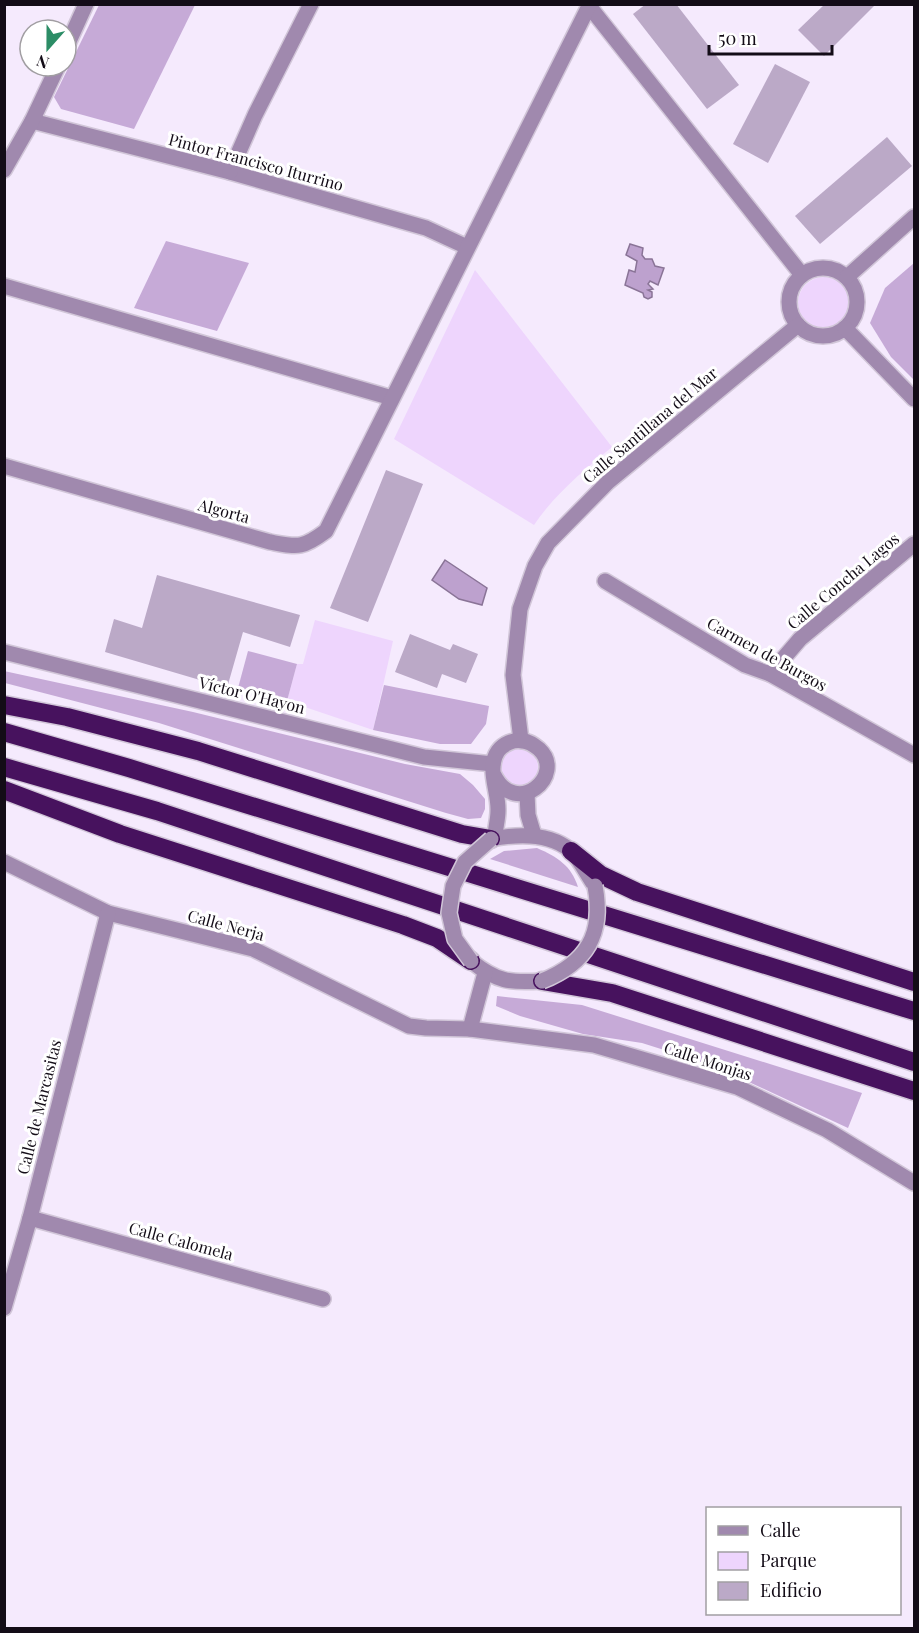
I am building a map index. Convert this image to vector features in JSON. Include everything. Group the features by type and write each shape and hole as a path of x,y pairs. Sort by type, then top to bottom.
{"highway":[{"path":"4,705 143,735 462,834 493,839"},
{"path":"4,732 129,768 915,1011"},
{"path":"4,767 157,811 915,1062"},
{"path":"4,790 120,834 403,925 437,939 471,961"},
{"path":"571,851 601,875 637,892 915,982"},
{"path":"542,981 612,993 915,1091"}],"street":[{"path":"78,22 86,4"},
{"path":"230,172 255,115 311,4"},
{"path":"588,5 802,275"},
{"name":"Algorta","path":"4,466 228,531 297,547 312,541 326,531 588,5"},
{"path":"4,170 32,121 52,78"},
{"name":"Pintor Francisco Iturrino","path":"32,121 230,172 426,228 467,247"},
{"path":"847,277 915,217"},
{"path":"817,268 833,269 847,277 856,293 856,312 845,328 830,336 812,334 798,325 789,308 791,290 802,275 817,268"},
{"path":"4,286 392,398"},
{"name":"Calle Santillana del Mar","path":"521,740 513,675 520,609 535,566 548,543 608,482 798,325"},
{"path":"845,328 915,399"},
{"name":"Calle Concha Lagos","path":"770,674 800,639 915,544"},
{"name":"Carmen de Burgos","path":"605,581 745,665 770,674 915,755"},
{"name":"Víctor O'Hayon","path":"4,652 424,757 493,769"},
{"path":"493,769 498,784 506,791 516,794 527,793 538,787 545,777 547,764 543,753 533,744 521,740 508,743 498,751 493,769 498,809 493,839"},
{"path":"527,793 528,815 534,835"},
{"path":"534,835 554,840 571,851 595,886 599,906 597,926 589,945 577,961 561,974 542,981 513,983 485,973 471,961 455,939 449,913 453,886 465,862 493,839 534,835"},
{"name":"Calle Nerja","path":"4,862 108,913 253,949 409,1026 470,1029"},
{"name":"Calle de Marcasitas","path":"4,1308 12,1252 30,1218 108,913"},
{"path":"470,1029 485,973"},
{"name":"Calle Monjas","path":"470,1029 594,1045 737,1087 827,1130 915,1183"},
{"name":"Calle Calomela","path":"30,1218 323,1299"}],"green space":[{"path":"475,270 612,447 560,493 534,525 394,439"},
{"path":"819,277 829,277 838,281 846,289 850,303 846,317 838,325 829,329 819,329 810,325 802,317 798,308 798,298 802,289 810,281"},
{"path":"315,620 393,641 373,730 287,701 297,664 303,664"},
{"path":"519,748 533,753 538,767 533,781 519,786 505,781 500,767 505,753"}],"shaded area":[{"path":"99,5 195,5 134,129 61,109 54,97 63,78 78,78 78,48"},
{"path":"166,241 249,263 217,331 134,308"},
{"path":"630,244 643,248 642,255 645,259 652,259 655,266 664,268 658,285 650,281 648,284 653,289 648,290 652,292 652,297 648,299 643,293 625,285 629,270 635,272 637,261 626,255"},
{"path":"914,263 914,380 891,357 870,323 885,288"},
{"path":"445,560 487,588 482,605 459,599 432,580"},
{"path":"248,651 297,664 287,701 238,688"},
{"path":"4,671 193,712 405,764 460,774 485,799 485,809 481,818 468,819 446,813 159,723 5,683"},
{"path":"384,685 489,706 486,724 471,744 440,744 373,730"},
{"path":"537,848 567,867 578,887 490,859 504,851"},
{"path":"497,996 582,1005 862,1093 848,1128 736,1076 680,1055 642,1043 583,1034 520,1016 496,1006"}],"building":[{"path":"646,4 676,4 739,85 707,109 633,14"},
{"path":"825,4 876,4 824,56 798,30"},
{"path":"775,64 810,82 768,163 733,144"},
{"path":"887,137 912,166 820,244 795,216"},
{"path":"386,470 423,484 368,622 330,608"},
{"path":"157,575 300,615 290,647 243,632 227,688 105,652 114,619 142,628"},
{"path":"410,634 450,650 453,644 478,654 466,683 442,674 437,688 395,672"}]}
